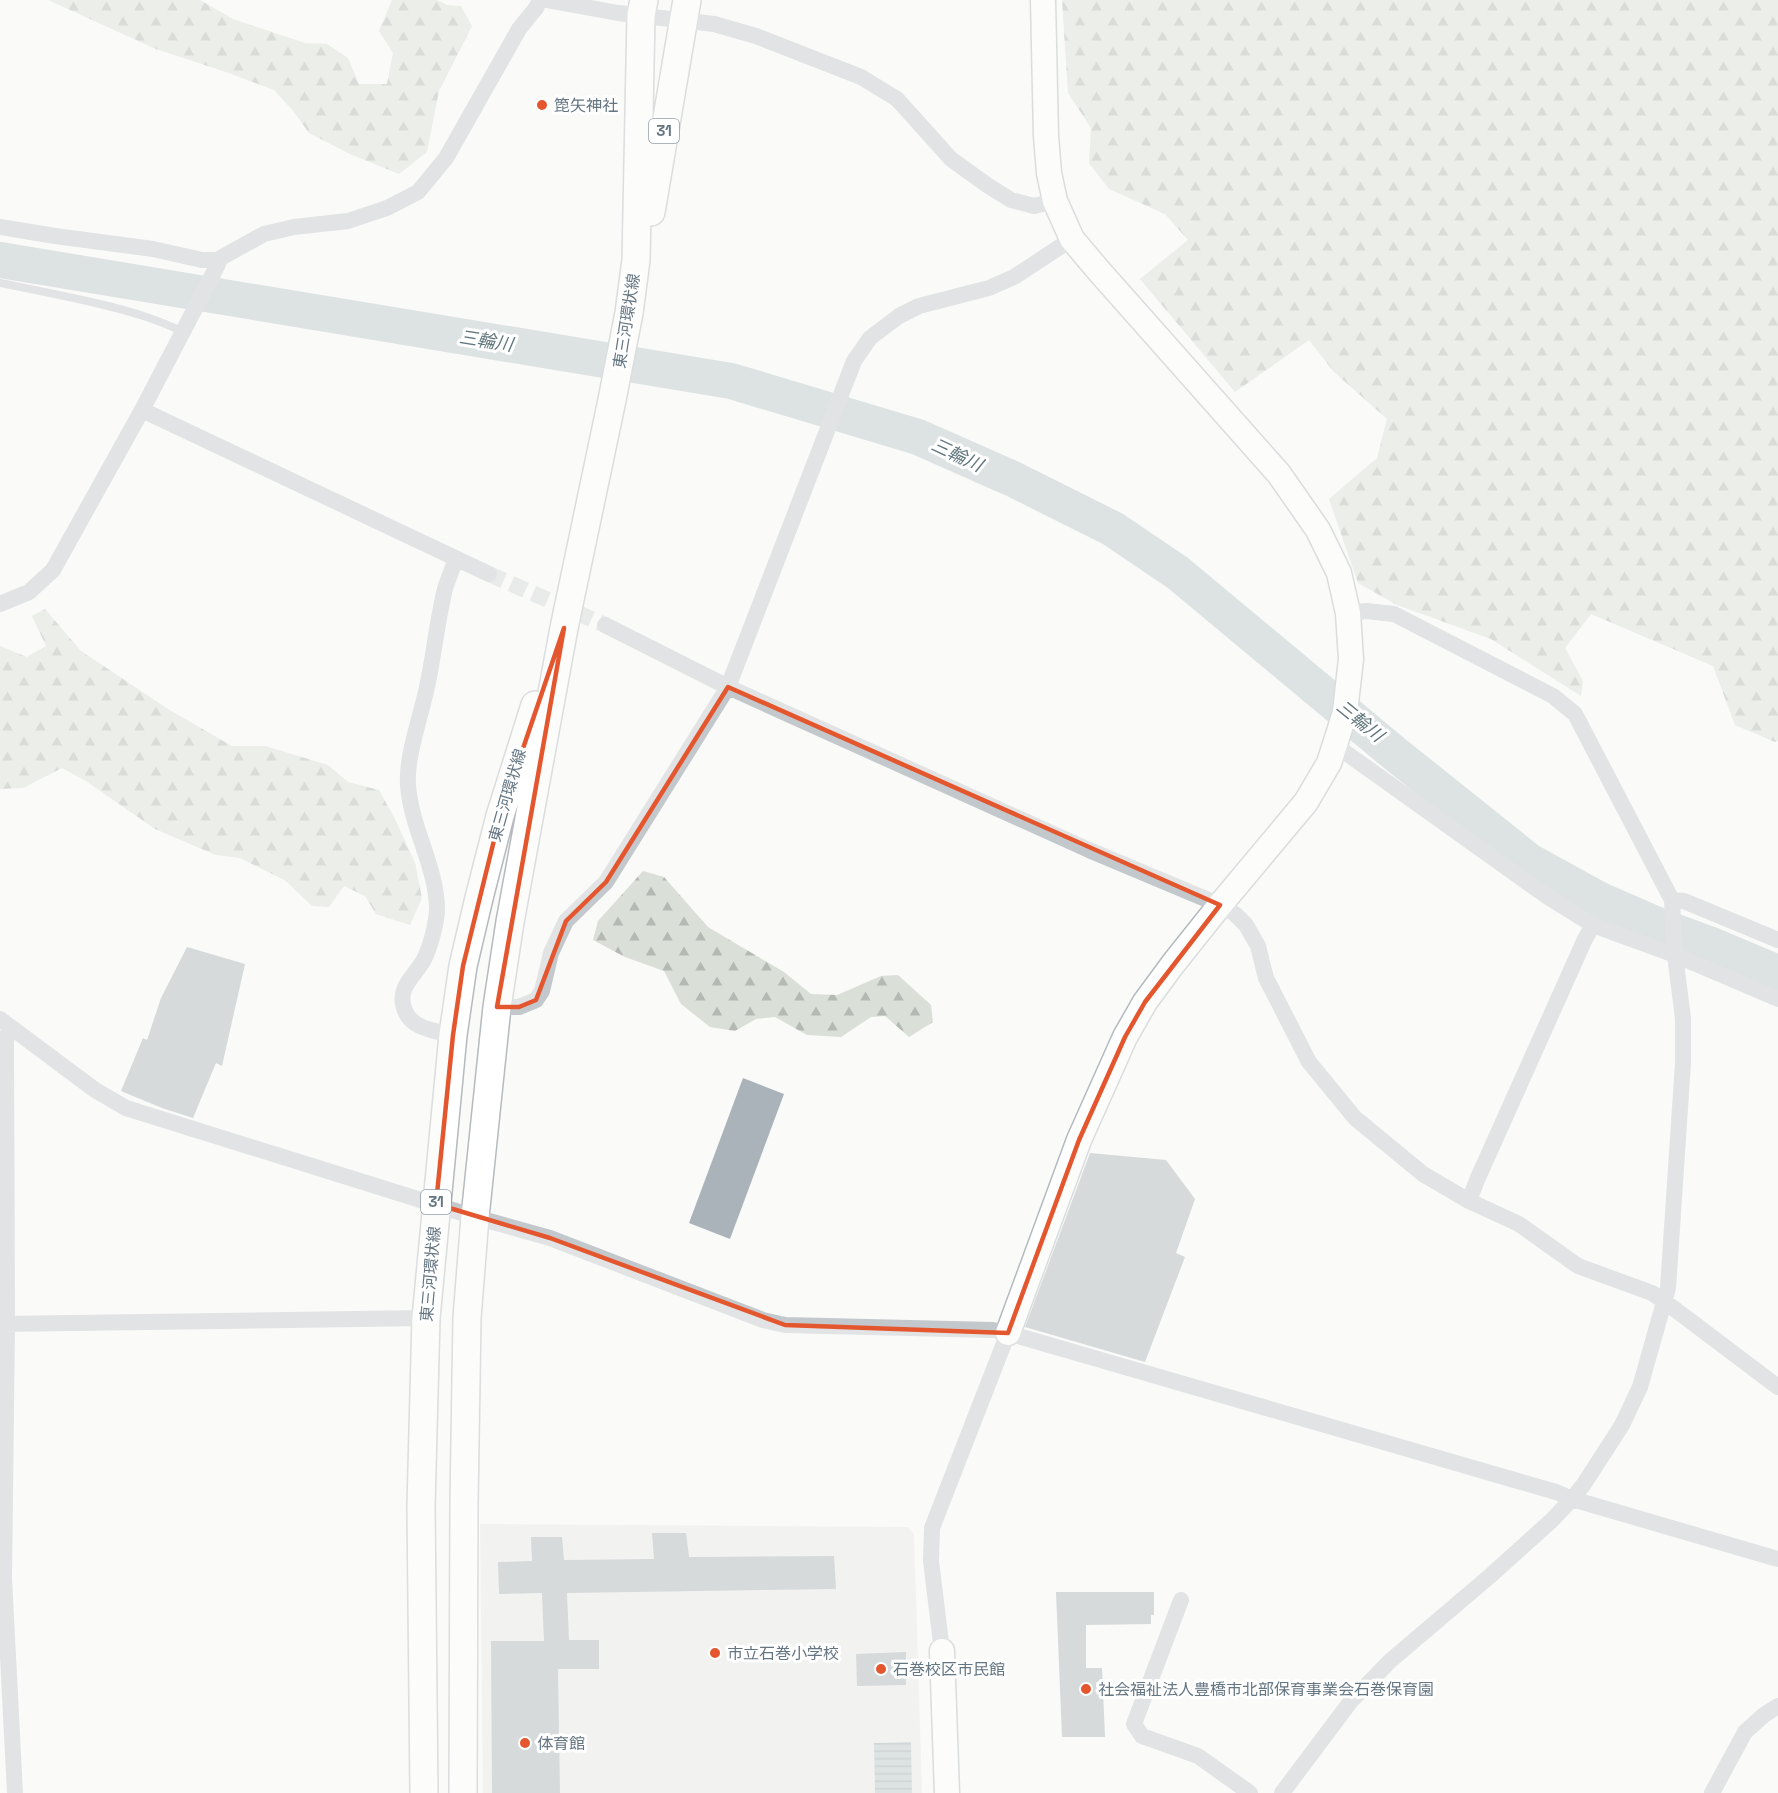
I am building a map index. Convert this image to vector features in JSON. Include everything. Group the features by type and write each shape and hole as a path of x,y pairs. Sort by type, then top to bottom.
{"main road":[{"name":"東三河環状線","path":"463,1793 467,1318 475,1216 496,1007 528,819 564,628 629,313 636,260 642,8"},
{"name":"東三河環状線","path":"636,260 650,215 685,10"},
{"name":"東三河環状線","path":"424,1793 421,1506 426,1318 453,1035 463,966 500,816 532,712 564,628"}],"street":[{"path":"0,604 29,592 53,570 142,410 216,266 264,234 348,221 387,208 418,192 446,158 519,29 540,0"},
{"path":"546,0 618,13 642,8 685,10 714,24 756,36 861,77 897,99 951,159 987,185 1011,200 1034,206 1055,201"},
{"path":"947,1793 942,1651 931,1561 932,1528 1008,1333 1079,1140 1125,1037 1145,1002 1220,905 1306,802 1329,763 1337,740 1345,712 1352,659 1348,613 1339,573 1318,530 1279,474 1072,238 1055,201 1049,172 1043,0"},
{"path":"0,226 153,249 202,260 216,266"},
{"path":"496,1007 519,1007 536,1000 542,991 551,953 566,921 606,882 728,687 854,361 870,338 899,316 919,306 988,288 1014,277 1072,238"},
{"path":"142,410 489,574"},
{"path":"453,1035 426,1030 408,1018 402,1004 403,990 424,960 437,910 432,872 412,816 408,783 411,753 427,687 445,588 456,559"},
{"path":"1282,1793 1351,1701 1390,1662 1490,1576 1572,1499 1622,1425 1640,1387 1668,1288 1683,1064 1683,1017 1672,904 1575,714 1553,696 1394,614 1366,611 1348,613"},
{"path":"605,625 728,687 1089,850 1220,905 1235,914 1246,925 1258,946 1266,978 1309,1062 1355,1118 1423,1174 1469,1202 1519,1224 1578,1266 1652,1293 1778,1387"},
{"path":"1337,740 1548,897 1593,925 1675,953 1778,999"},
{"path":"1672,904 1684,901 1778,940"},
{"path":"1469,1202 1593,925"},
{"path":"6,1024 95,1090 126,1108 550,1238 752,1316 784,1325 982,1330 1008,1333 1778,1558"},
{"path":"6,1024 2,1578 15,1793"},
{"path":"4,1324 426,1318"},
{"path":"1181,1599 1134,1724 1142,1736 1198,1756 1250,1793"},
{"path":"1712,1793 1744,1732 1778,1706"}],"lane":[{"path":"0,283 69,297 186,326"}],"highlighted area":[{"path":"564,628 497,1007 519,1007 536,1000 566,921 606,882 728,687 1220,905 1145,1002 1125,1037 1079,1140 1008,1333 785,1325 550,1238 436,1204 453,1035 463,966 500,816"}],"shaded area":[{"path":"480,1524 908,1527 914,1534 922,1793 483,1793"},
{"path":"911,1742 912,1793 875,1793 874,1743"}],"green space":[{"path":"48,0 200,0 233,19 305,43 327,44 348,58 359,84 387,84 393,53 379,31 392,0 437,0 447,5 461,6 472,26 439,91 427,152 399,174 350,154 309,133 274,90 156,49"},
{"path":"1062,0 1778,0 1778,741 1775,742 1735,725 1713,666 1591,614 1565,648 1583,681 1581,696 1491,639 1397,605 1358,583 1329,499 1377,458 1387,419 1334,372 1309,340 1235,392 1140,279 1188,240 1165,214 1109,189 1089,163 1091,128 1068,93"},
{"path":"45,609 81,651 168,709 232,746 265,746 328,765 348,782 379,790 415,863 422,898 410,925 376,914 365,896 344,886 329,907 312,906 286,881 240,858 216,855 155,829 86,781 62,768 23,788 0,789 0,646 27,657 46,646 32,616"},
{"path":"643,871 664,877 708,927 784,972 811,994 837,995 881,976 898,975 931,1005 933,1022 909,1037 885,1016 871,1017 841,1037 807,1035 775,1017 756,1019 735,1031 710,1027 681,1004 664,971 625,957 593,940 598,921"}],"building":[{"path":"187,947 245,964 222,1066 216,1063 193,1118 121,1091 143,1038 147,1040 161,998"},
{"path":"743,1078 784,1094 730,1239 689,1223"},
{"path":"1090,1153 1166,1160 1195,1199 1176,1253 1185,1257 1145,1362 1025,1327"},
{"path":"652,1533 686,1533 689,1557 834,1556 836,1589 567,1593 569,1640 599,1640 599,1669 558,1669 560,1793 492,1793 491,1641 544,1641 542,1593 499,1594 498,1562 532,1561 531,1537 562,1537 564,1560 654,1559"},
{"path":"1056,1592 1154,1592 1154,1615 1151,1615 1151,1624 1086,1625 1086,1668 1102,1668 1105,1737 1062,1737"},
{"name":"石巻校区市民館","path":"906,1652 906,1685 857,1686 856,1654"}],"waterway":[{"name":"三輪川","path":"0,260 731,381 918,437 1013,479 1113,529 1178,573 1394,753 1529,861 1600,900 1778,973"}],"tunnel":[{"path":"489,574 605,625"}],"place":[{"name":"箆矢神社","path":"542,105"},
{"name":"市立石巻小学校","path":"715,1653"},
{"name":"石巻校区市民館","path":"881,1669"},
{"name":"社会福祉法人豊橋市北部保育事業会石巻保育園","path":"1086,1689"},
{"name":"体育館","path":"525,1743"}]}
